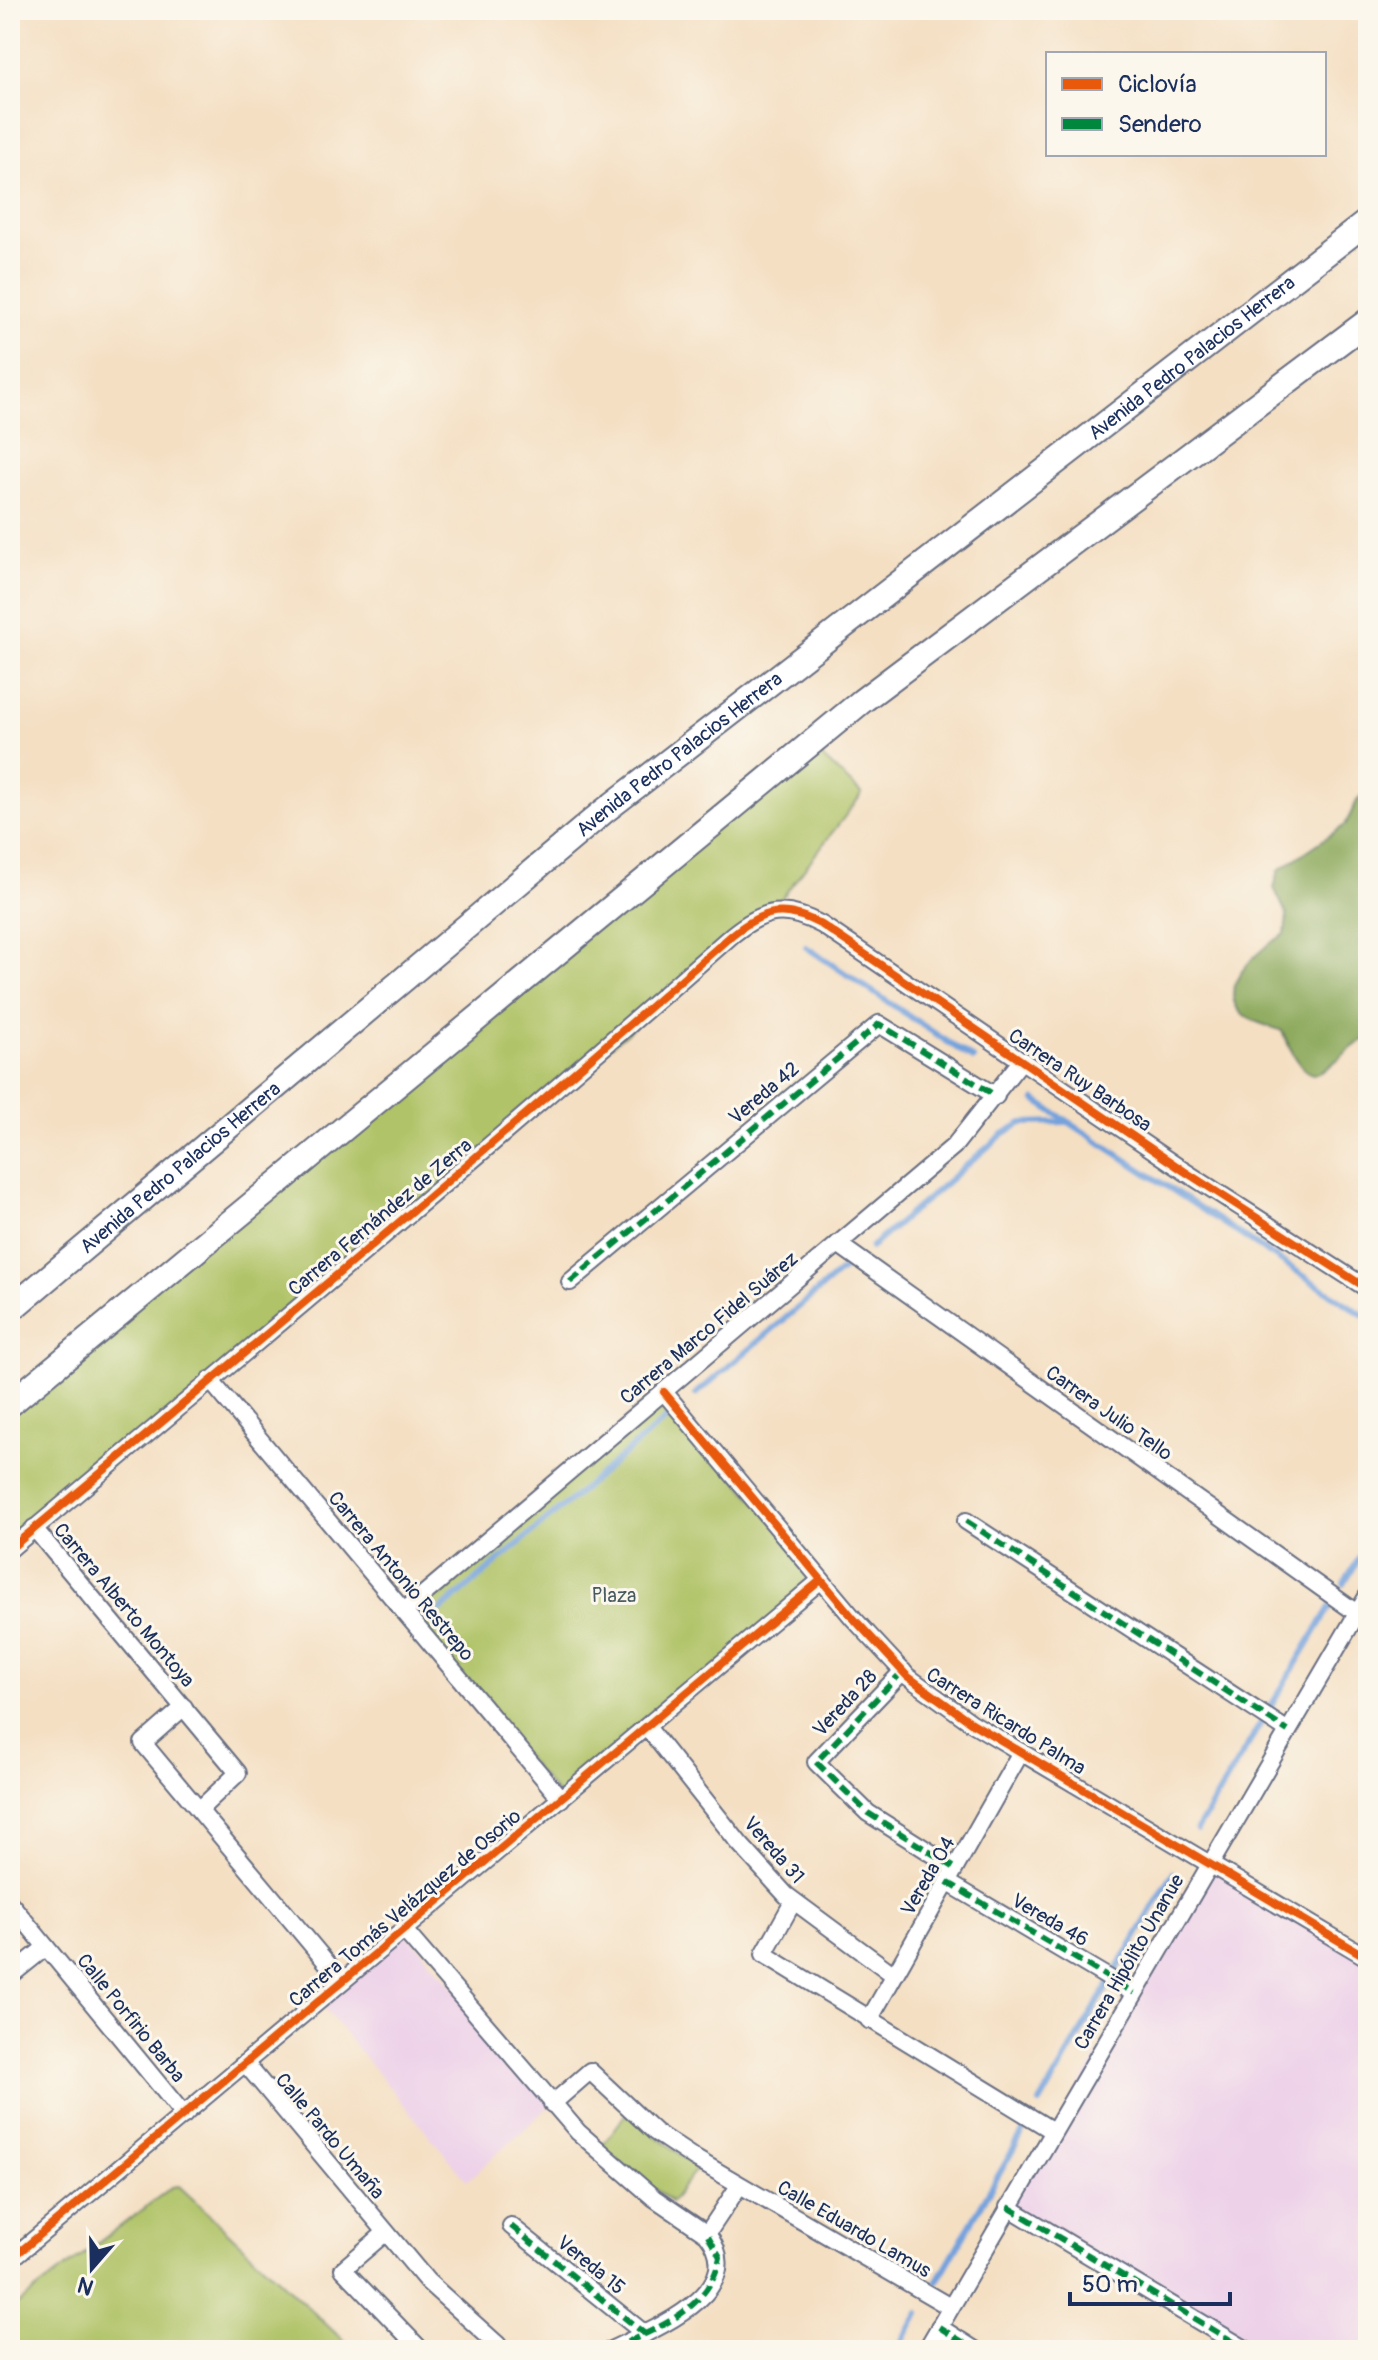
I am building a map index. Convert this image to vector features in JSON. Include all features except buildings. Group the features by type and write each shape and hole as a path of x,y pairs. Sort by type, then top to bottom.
{"main road":[{"name":"Avenida Pedro Palacios Herrera","path":"10,1310 603,812 1169,371 1368,221"},
{"path":"10,1404 851,709 1368,321"}],"street":[{"name":"Carrera Ruy Barbosa","path":"770,913 804,916 822,925 1368,1289"},
{"name":"Carrera Fernández de Zerra","path":"10,1549 404,1220 732,935 754,917 770,913"},
{"name":"Vereda 42","path":"570,1282 879,1024 996,1096"},
{"name":"Carrera Marco Fidel Suárez","path":"404,1611 954,1146 1022,1060"},
{"name":"Carrera Julio Tello","path":"838,1244 1362,1618"},
{"name":"Carrera Antonio Restrepo","path":"210,1380 561,1799"},
{"name":"Carrera Ricardo Palma","path":"664,1392 821,1580 903,1671 935,1698 1368,1958"},
{"path":"966,1521 1288,1731"},
{"name":"Carrera Alberto Montoya","path":"34,1528 238,1773 199,1810"},
{"name":"Carrera Tomás Velázquez de Osorio","path":"10,2260 821,1580"},
{"name":"Carrera Hipólito Unanue","path":"926,2350 1288,1731 1362,1618 1368,1595"},
{"name":"Vereda 28","path":"816,1762 903,1671"},
{"name":"Carrera Alberto Montoya","path":"184,1707 143,1743 342,1981"},
{"name":"Vereda 31","path":"647,1727 739,1843 793,1902 894,1975"},
{"name":"Vereda 04","path":"869,2020 1021,1752"},
{"name":"Vereda 46","path":"816,1762 868,1813 951,1875 1134,1993"},
{"path":"793,1902 764,1954 1053,2131"},
{"name":"Calle Porfirio Barba","path":"10,1903 184,2115"},
{"path":"404,1930 552,2104 627,2177 707,2234 720,2257 707,2291 687,2310 611,2350"},
{"path":"10,1976 46,1947"},
{"name":"Calle Pardo Umaña","path":"245,2063 385,2233 446,2300 498,2345 494,2350"},
{"name":"Calle Eduardo Lamus","path":"552,2104 590,2071 655,2132 739,2186 950,2307"},
{"path":"707,2234 739,2186"},
{"path":"1008,2207 1247,2350"},
{"name":"Vereda 15","path":"511,2226 645,2334"},
{"path":"385,2233 343,2269 421,2350"},
{"path":"939,2327 975,2350"}],"shaded area":[{"path":"1210,1864 1368,1958 1368,2350 1247,2350 1008,2207"},
{"path":"404,1930 552,2104 467,2181 318,2001"}],"green space":[{"path":"808,744 862,794 770,913 10,1549 10,1404"},
{"path":"1368,789 1368,1037 1320,1073 1312,1074 1303,1068 1282,1031 1241,1013 1234,1002 1234,990 1245,967 1265,947 1285,934 1287,915 1274,888 1279,870 1345,825 1358,799"},
{"name":"Plaza","path":"664,1392 821,1580 561,1799 404,1611"},
{"path":"627,2113 697,2168 671,2202 601,2147"},
{"path":"179,2186 345,2342 341,2350 10,2350 10,2310 172,2187"}],"waterway":[{"path":"806,947 973,1059"},
{"path":"1035,1100 1368,1318"},
{"path":"871,1247 1003,1134 1022,1123 1067,1122"},
{"path":"696,1394 846,1267"},
{"path":"441,1610 667,1418"},
{"path":"1344,1584 1368,1543"},
{"path":"1197,1830 1330,1607"},
{"path":"1040,2103 1173,1873"},
{"path":"937,2282 1025,2129"},
{"path":"897,2350 919,2313"}],"marked path":[{"path":"570,1282 879,1024 996,1096"},
{"path":"966,1521 1288,1731"},
{"path":"903,1671 816,1762 868,1813 955,1868"},
{"path":"947,1882 1134,1993"},
{"path":"1008,2207 1247,2350"},
{"path":"511,2226 645,2334"},
{"path":"611,2350 678,2316 705,2292 720,2257 707,2234"},
{"path":"939,2327 975,2350"}],"cycle path":[{"path":"10,1549 463,1168 732,935 754,920 775,913 797,914 822,925 1184,1171 1368,1289"},
{"path":"664,1392 854,1619 907,1676 972,1723 1368,1958"},
{"path":"10,2260 821,1580"}]}
